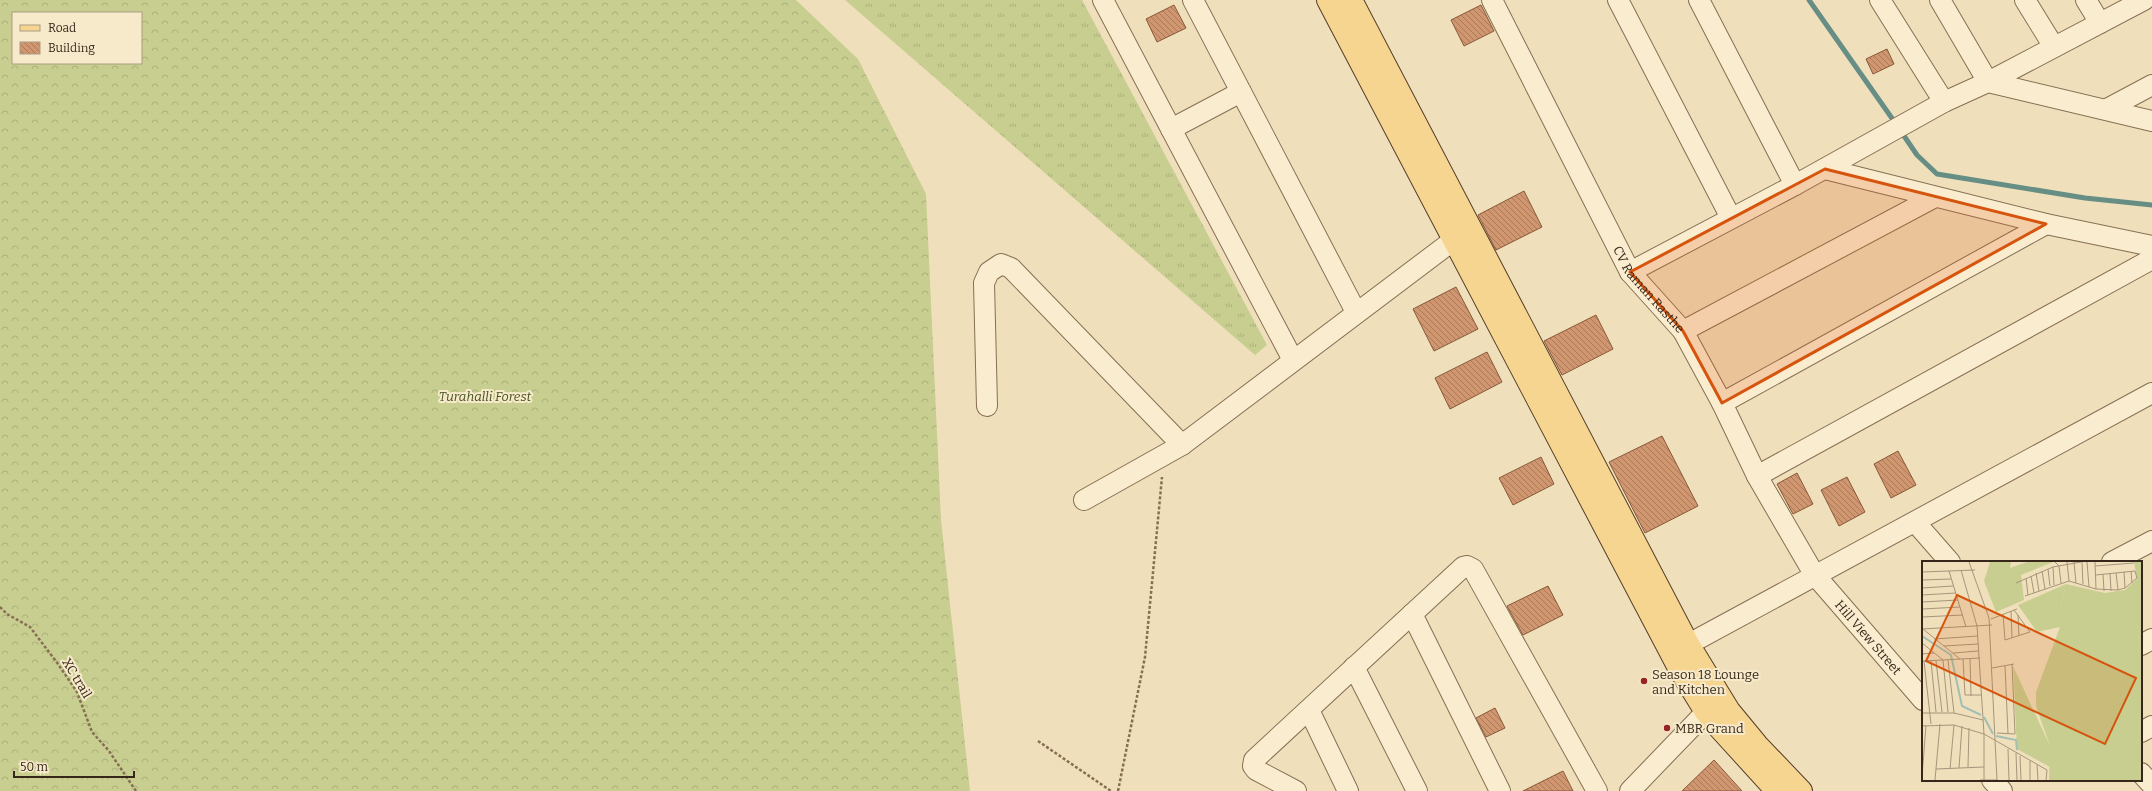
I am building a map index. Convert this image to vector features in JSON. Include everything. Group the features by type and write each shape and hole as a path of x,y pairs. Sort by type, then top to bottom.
{"main road":[{"path":"1328,0 1462,233"},
{"path":"1351,0 1462,233 1680,649 1706,712 1726,738 1777,791"},
{"path":"1680,649 1757,745 1801,791"}],"street":[{"path":"1103,0 1293,360"},
{"path":"1193,0 1356,312"},
{"name":"CV Raman Rasthe","path":"1492,0 1630,272 1682,331 1722,403 1757,476 1814,574"},
{"path":"1618,0 1731,218"},
{"path":"1698,0 1795,185"},
{"path":"1880,0 1944,102"},
{"path":"1940,0 1988,82 2152,120"},
{"path":"2025,0 2054,47"},
{"path":"2086,0 2100,23"},
{"path":"1630,272 1825,169 1944,102 1988,82 2144,0"},
{"path":"2107,109 2152,85"},
{"path":"1171,129 1241,92"},
{"path":"1825,169 2046,224 2152,246"},
{"path":"1682,331 1935,197"},
{"path":"1722,403 2046,224"},
{"path":"1084,500 1182,445 1462,233"},
{"path":"1757,476 2152,259"},
{"path":"987,406 984,283 989,272 1001,264 1011,268 1182,445"},
{"path":"1680,649 1814,574 1915,522 2152,393"},
{"path":"1915,522 1949,561"},
{"path":"2114,561 2152,541"},
{"path":"1296,791 1256,770 1253,766 1253,762 1463,567 1472,567 1597,791"},
{"name":"Hill View Street","path":"1814,574 1922,699"},
{"path":"1412,614 1500,791"},
{"path":"2142,644 2152,639"},
{"path":"1354,667 1416,791"},
{"path":"1309,710 1348,791"},
{"path":"1630,791 1706,712"},
{"path":"2142,731 2152,726"},
{"path":"2142,774 2152,785"},
{"path":"1993,781 2002,791"}],"path":[{"path":"1118,791 1145,657 1164,455"},
{"name":"XC trail","path":"0,607 7,614 30,627 58,664 77,692 92,732 109,751 136,791"},
{"path":"1038,741 1111,791"}],"highlighted area":[{"path":"1825,169 2046,224 1722,403 1683,331 1630,272"}],"green space":[{"name":"Turahalli Forest","path":"0,0 796,0 858,59 926,194 941,520 970,791 0,791"},
{"path":"845,0 1082,0 1267,345 1255,355"}],"building":[{"path":"1174,5 1186,28 1157,42 1146,19"},
{"path":"1481,5 1494,31 1464,46 1451,20"},
{"path":"1887,49 1894,64 1873,74 1866,59"},
{"path":"1524,191 1542,227 1496,250 1478,215"},
{"path":"1456,287 1478,329 1434,351 1413,309"},
{"path":"1596,315 1613,349 1562,375 1544,341"},
{"path":"1487,352 1502,382 1450,409 1435,378"},
{"path":"1662,436 1698,506 1645,533 1609,462"},
{"path":"1898,451 1916,485 1891,498 1874,464"},
{"path":"1541,457 1554,484 1513,505 1499,478"},
{"path":"1797,473 1813,504 1793,514 1777,484"},
{"path":"1847,477 1865,512 1839,526 1821,490"},
{"path":"1548,586 1563,615 1523,635 1507,606"},
{"path":"1495,708 1505,728 1486,737 1476,718"},
{"path":"1714,760 1742,791 1682,791"},
{"path":"1563,771 1573,791 1523,791"}],"waterway":[{"path":"1809,0 1896,124"},
{"path":"1900,130 1917,155 1937,174 2085,198 2152,205"}],"place":[{"name":"Season 18 Lounge and Kitchen","path":"1644,681"},
{"name":"MBR Grand","path":"1667,728"}]}
